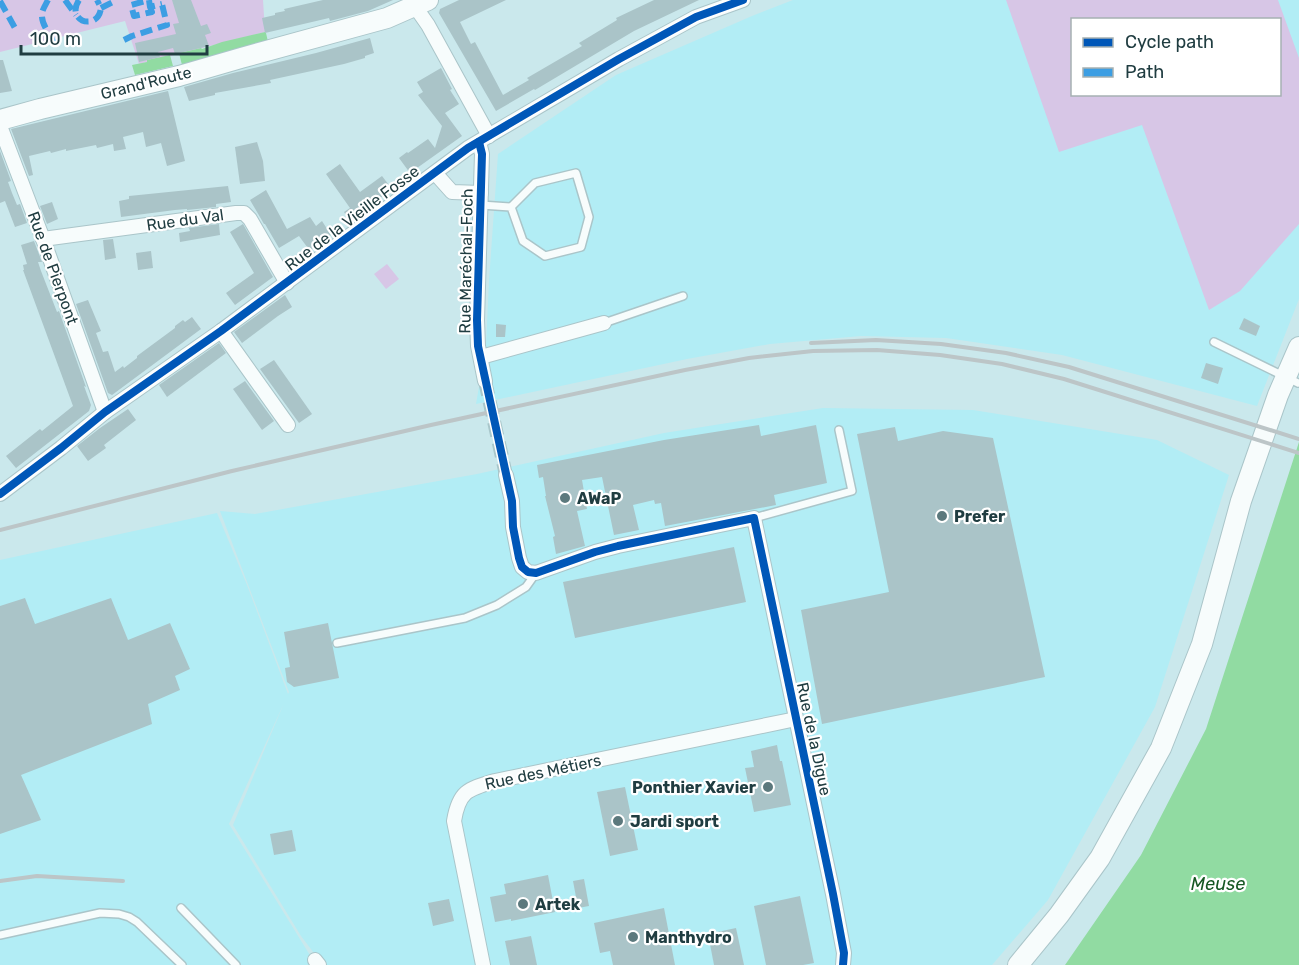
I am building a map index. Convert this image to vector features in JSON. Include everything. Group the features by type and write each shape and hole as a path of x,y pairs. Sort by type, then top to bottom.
{"main road":[{"name":"Grand'Route","path":"0,120 178,76 387,18 417,2"},
{"path":"1034,965 1069,924 1111,864 1173,754 1215,646 1252,504 1294,380 1299,347"},
{"path":"1018,965 1059,915 1100,858 1161,748 1202,644 1241,501 1278,395 1294,380"}],"street":[{"name":"Rue de la Vieille Fosse","path":"0,494 105,412 287,283 468,148 619,59 696,17 743,0"},
{"path":"417,2 484,139"},
{"name":"Rue de Pierpont","path":"0,126 105,412"},
{"name":"Rue Maréchal-Foch","path":"484,139 477,320 478,346 485,381"},
{"path":"435,173 452,192 481,199"},
{"name":"Rue du Val","path":"43,239 244,213 250,219 287,283"},
{"name":"Rue Maréchal-Foch","path":"481,357 603,322"},
{"path":"221,331 288,425"},
{"path":"506,475 512,501 513,527 519,558 522,567 528,572 536,573 618,546 754,518"},
{"name":"Rue de la Digue","path":"754,518 844,953 843,965"},
{"name":"Rue des Métiers","path":"483,965 454,821 456,807 472,788 495,781 796,719"}],"lane":[{"path":"576,173 590,217 580,247 545,256 523,241 511,207 535,183 576,173"},
{"path":"481,199 511,207"},
{"path":"603,322 683,296"},
{"path":"1214,342 1294,380"},
{"path":"754,518 852,491 840,430"},
{"path":"337,643 465,618 507,599 526,587 536,573"},
{"path":"181,908 236,965"},
{"path":"0,935 100,913 119,914 137,922 182,965"}],"shaded area":[{"path":"0,0 263,0 265,32 139,64 125,21 0,52"},
{"path":"793,0 1299,0 1299,299 1257,406 1062,355 946,338 861,336 770,344 687,359 476,404 486,346 498,154 616,75"},
{"path":"1006,0 1278,0 1299,58 1299,224 1240,291 1209,310 1142,125 1059,152"},
{"path":"387,264 399,279 386,289 374,274"},
{"path":"823,408 973,410 1157,440 1229,475 1155,707 1048,900 992,965 323,965 301,936 233,825 284,703 229,824 316,965 0,965 0,560 217,513 288,694 220,511 255,514 477,474 664,433"}],"water":[{"path":"265,32 269,46 182,65 179,53"},
{"path":"170,55 173,66 135,75 132,65"},
{"name":"Meuse","path":"1299,442 1299,965 1065,965 1141,855 1206,729"}],"building":[{"path":"172,0 191,0 201,26 207,24 211,33 205,35 209,46 175,54 173,48 158,52 160,57 139,62 135,43 176,34 173,24 179,23"},
{"path":"323,0 393,0 368,11 330,21 329,18 265,33 262,18 285,11 284,9"},
{"path":"459,0 506,0 460,22 471,44 475,42 503,95 582,46 579,43 617,20 616,18 654,0 699,0 634,31 496,111 439,13 440,9"},
{"path":"370,38 374,53 344,64 189,101 184,87 233,73"},
{"path":"0,60 3,60 12,91 0,93"},
{"path":"441,68 459,104 445,113 462,136 410,173 399,158 428,139 435,148 442,126 418,95 423,92 417,82"},
{"path":"168,91 185,161 167,166 161,143 146,147 143,132 123,137 126,149 114,151 113,144 97,148 96,145 29,156 33,175 29,176 11,129"},
{"path":"257,142 263,161 265,181 240,184 235,147"},
{"path":"0,151 11,181 8,182 12,193 17,205 20,204 27,223 15,227 5,201 0,203"},
{"path":"340,164 360,192 382,176 392,189 350,221 344,212 350,208 326,174"},
{"path":"228,186 231,202 216,204 216,207 121,217 119,201 129,199 129,196"},
{"path":"266,190 287,229 310,217 316,226 322,221 331,235 310,251 299,236 279,248 250,200"},
{"path":"52,202 58,219 47,224 40,206"},
{"path":"219,224 220,235 180,242 179,233 190,231 189,228"},
{"path":"243,224 273,277 235,305 226,293 254,273 230,232"},
{"path":"113,239 116,258 105,260 103,240"},
{"path":"34,241 42,262 38,262 41,271 57,312 59,311 91,405 89,411 16,468 6,456 73,406 23,270 23,265 27,264 21,245"},
{"path":"151,251 153,268 138,270 136,253"},
{"path":"285,295 292,307 242,343 234,332"},
{"path":"88,300 101,331 96,333 103,352 108,351 115,372 123,366 124,368 183,320 185,322 192,317 201,329 112,395 108,393 76,304"},
{"path":"1244,318 1260,326 1256,336 1239,329"},
{"path":"496,324 506,325 505,337 496,337"},
{"path":"219,343 226,353 167,397 159,385"},
{"path":"274,360 312,414 299,423 260,369"},
{"path":"1206,363 1223,368 1218,384 1201,378"},
{"path":"245,381 274,421 262,430 233,389"},
{"path":"128,409 136,420 104,445 106,448 88,461 77,446"},
{"path":"759,425 761,436 816,425 827,483 774,495 776,505 665,526 661,503 655,504 654,500 633,505 639,530 614,535 602,477 582,480 587,509 577,511 585,546 556,554 553,537 555,536 545,496 543,477 539,478 537,465 664,440"},
{"name":"Prefer","path":"895,427 898,441 943,431 993,438 1045,677 822,724 801,610 889,592 857,434"},
{"path":"734,547 746,602 575,638 563,582"},
{"path":"25,598 35,624 111,598 128,640 170,623 190,669 175,676 180,690 148,704 152,724 21,775 41,820 0,834 0,606"},
{"path":"328,623 339,678 294,687 287,682 285,668 290,667 284,632"},
{"name":"Ponthier Xavier","path":"777,745 791,805 754,812 745,768 754,767 751,751"},
{"name":"Jardi sport","path":"625,787 638,850 610,856 597,792"},
{"path":"292,830 296,851 274,855 270,834"},
{"name":"Artek","path":"548,875 555,912 495,922 490,897 506,894 504,884"},
{"path":"584,879 589,906 578,908 573,881"},
{"path":"800,896 814,963 766,965 754,906"},
{"path":"449,899 454,921 433,926 428,903"},
{"name":"Manthydro","path":"664,908 675,965 613,965 610,951 600,953 594,923"},
{"path":"736,928 744,965 714,965 708,934"},
{"path":"531,936 537,965 510,965 505,941"}],"tunnel":[{"path":"485,381 506,475"}],"railway":[{"path":"811,343 876,340 941,344 1006,353 1069,367 1299,439"},
{"path":"0,530 232,471 431,425 685,370 749,358 813,351 877,350 940,355 1002,364 1064,379 1299,453"},
{"path":"0,881 37,876 123,881"}],"marked path":[{"path":"48,0 42,18 55,46"},
{"path":"65,0 76,15"},
{"path":"79,0 76,13 79,18 89,22 99,15 101,8 97,0"},
{"path":"101,8 117,0"},
{"path":"150,7 152,12 134,16 131,5 149,0 150,7 162,4"},
{"path":"124,40 167,25 161,0"},
{"path":"0,1 15,28"}],"cycle path":[{"path":"0,494 105,412 221,331 468,148 619,59 696,17 743,0"},
{"path":"479,142 482,154 478,346 512,501 513,527 522,567 528,572 536,573 618,546 754,518 833,894 844,953 843,965"}],"place":[{"name":"AWaP","path":"565,498"},
{"name":"Prefer","path":"942,516"},
{"name":"Ponthier Xavier","path":"768,787"},
{"name":"Jardi sport","path":"618,821"},
{"name":"Artek","path":"523,904"},
{"name":"Manthydro","path":"633,937"}]}
